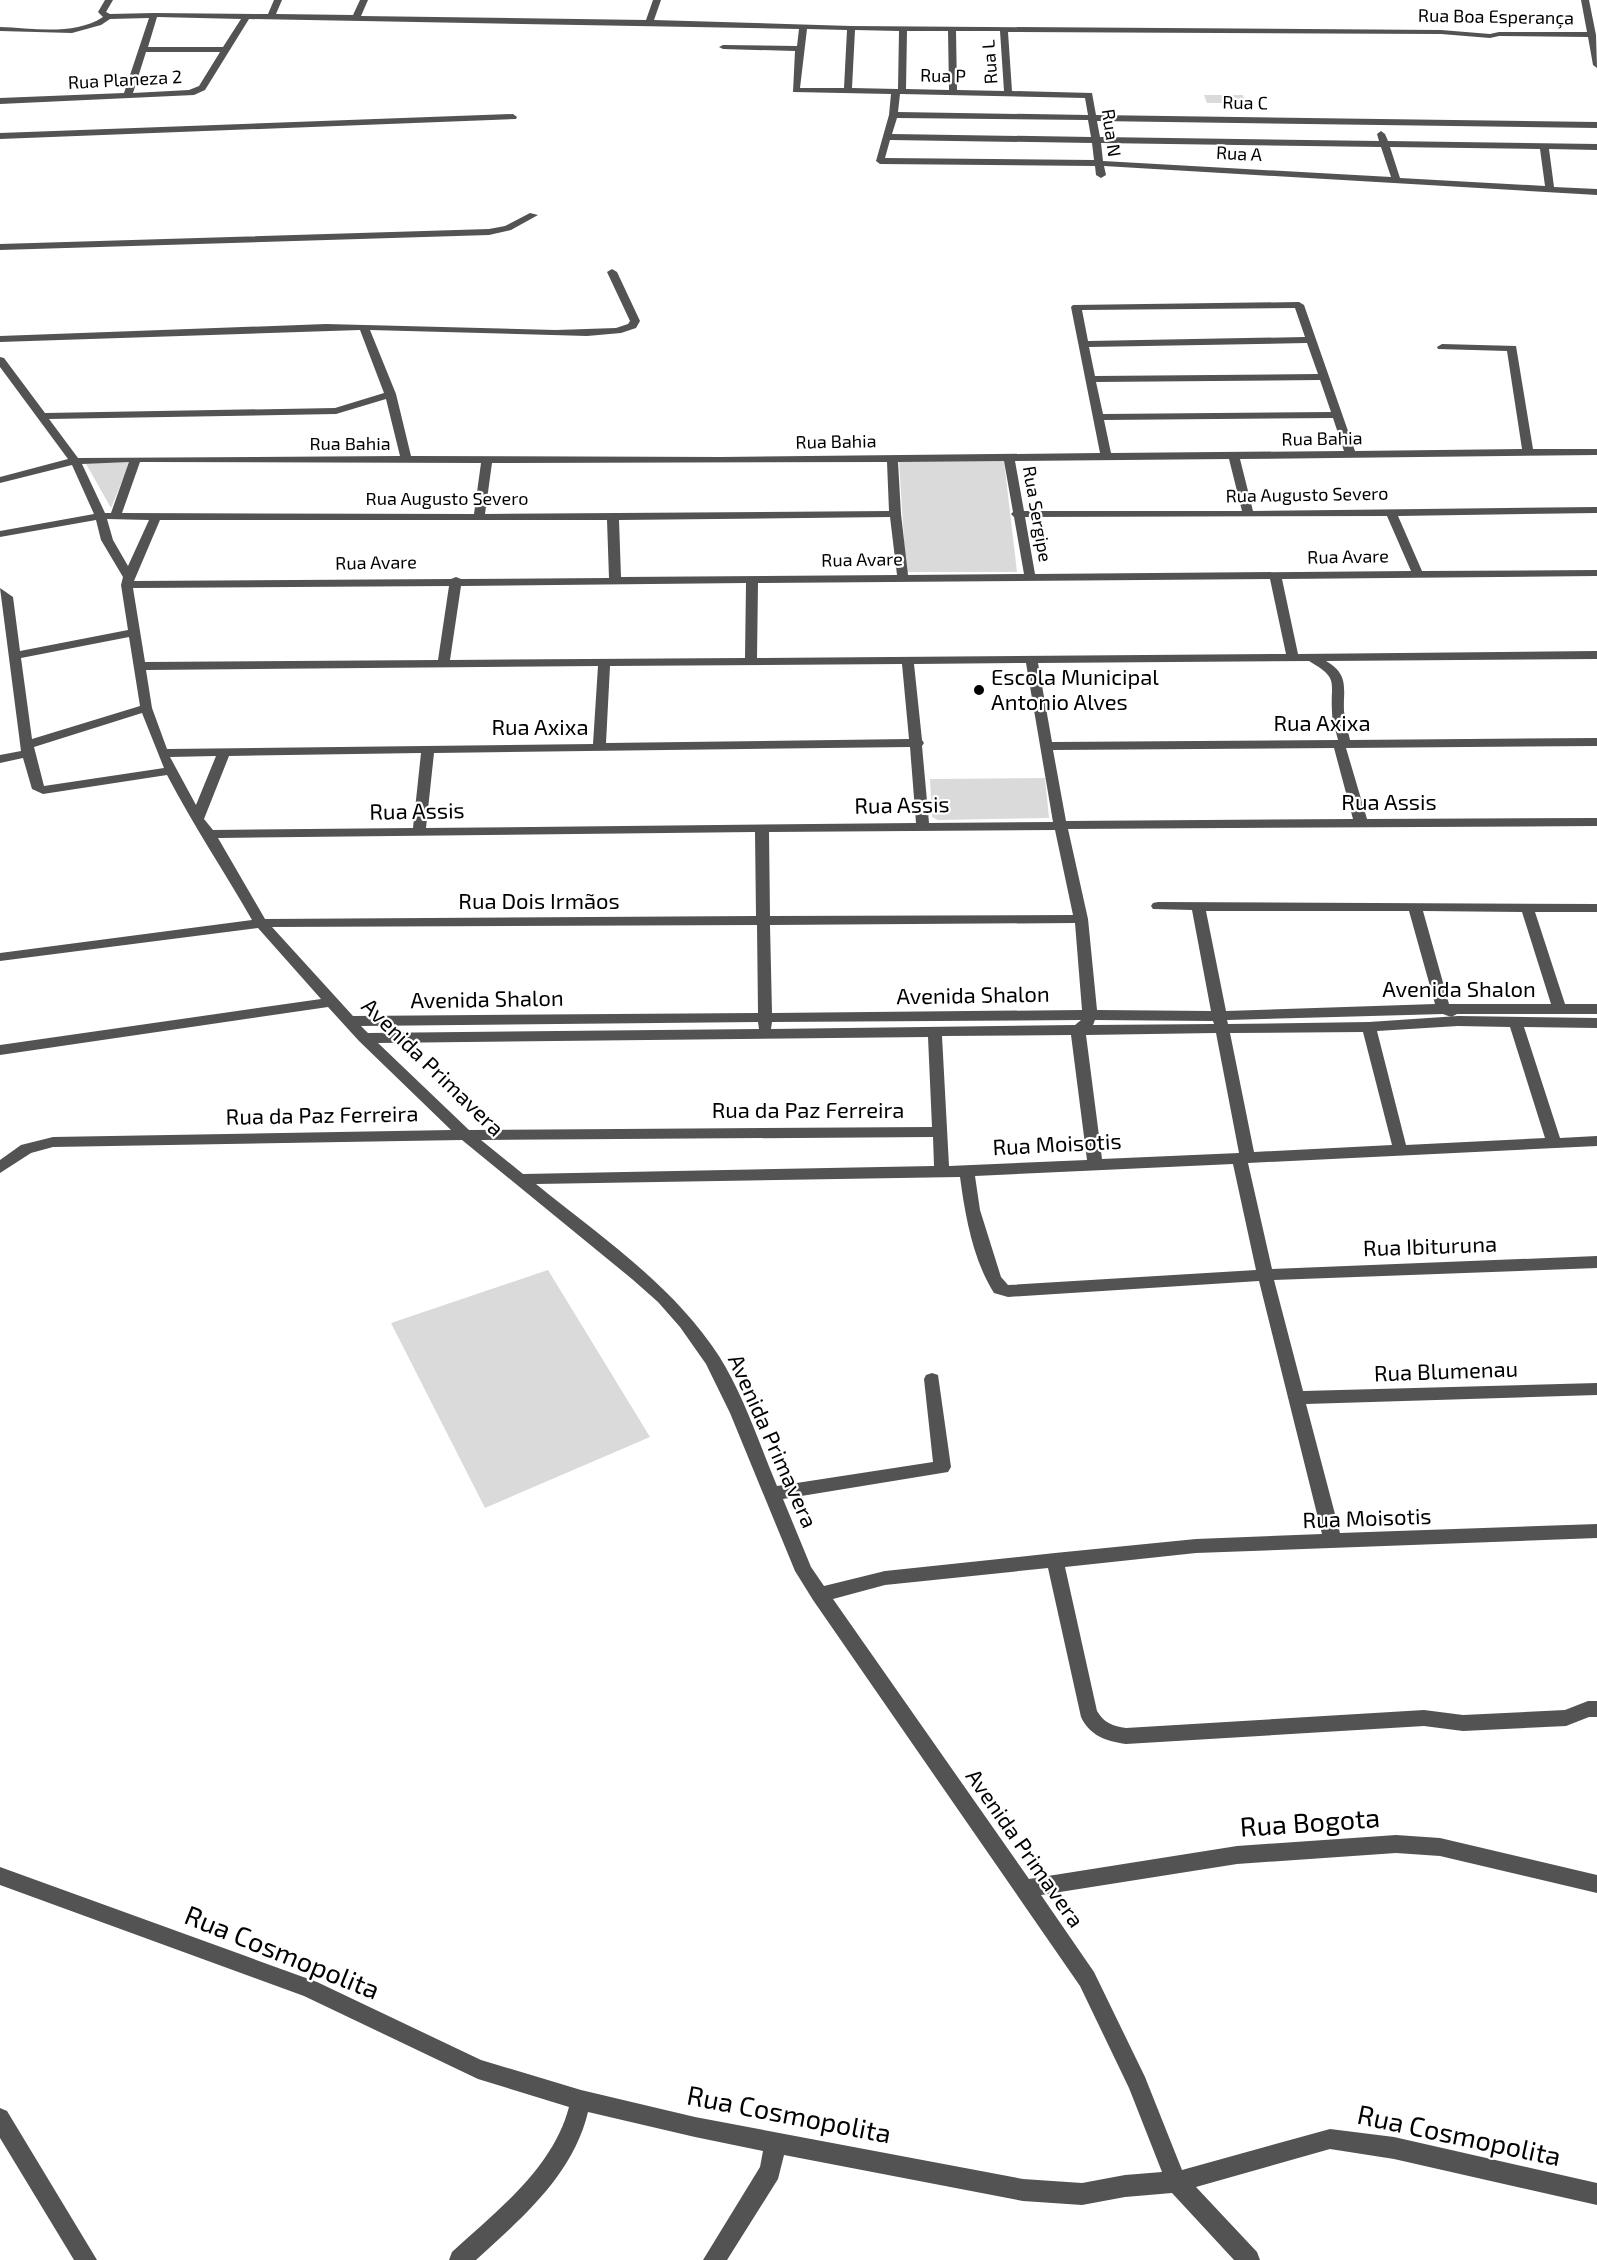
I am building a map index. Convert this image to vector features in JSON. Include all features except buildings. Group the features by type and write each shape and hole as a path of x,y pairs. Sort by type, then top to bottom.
{"street":[{"path":"108,17 102,12 109,0"},
{"path":"271,16 278,0"},
{"path":"356,18 364,0"},
{"path":"649,22 657,0"},
{"path":"1585,0 1593,31 1597,65"},
{"path":"127,97 154,15"},
{"name":"Rua Boa Esperança","path":"0,29 86,29 102,23 108,17 247,15 851,28 1441,32 1490,36 1593,31"},
{"name":"Rua Planeza 2","path":"0,101 178,96 197,91 247,15"},
{"path":"723,47 799,49 802,45 803,26"},
{"path":"849,91 851,28"},
{"path":"903,28 899,92 886,136 1597,147"},
{"path":"952,29 953,93"},
{"name":"Rua L","path":"1004,29 1008,93"},
{"path":"142,49 225,50"},
{"name":"Rua P","path":"799,49 796,90 1089,95"},
{"name":"Rua N","path":"1089,95 1101,175"},
{"name":"Rua C","path":"893,115 1094,118 1488,118 1597,125"},
{"path":"0,136 513,117"},
{"path":"1375,117 1396,180"},
{"name":"Rua A","path":"886,136 880,161 1098,163 1309,180 1396,180 1597,192"},
{"path":"1544,145 1550,189"},
{"path":"0,247 489,232 508,228 533,215"},
{"path":"0,339 364,327 445,328 508,332 605,332 627,328 634,324 634,319 612,272"},
{"path":"1106,456 1076,307 1299,305 1351,455"},
{"path":"364,327 390,394 406,460"},
{"path":"1084,344 1311,340"},
{"path":"1442,347 1512,348 1528,453"},
{"name":"Avenida Primavera","path":"0,360 75,461 108,516 107,540 128,581 146,708 162,753 197,819 261,923 364,1038 465,1135 638,1275 664,1298 686,1323 713,1361 738,1413 804,1571 1087,1979 1138,2084 1176,2182 1249,2260"},
{"path":"1091,379 1324,377"},
{"path":"40,416 336,411 390,394"},
{"path":"1098,417 1338,415"},
{"name":"Rua Bahia","path":"0,480 75,461 136,459 487,460 1597,452"},
{"path":"1234,456 1248,514"},
{"name":"Rua Sergipe","path":"1009,457 1017,514 1030,577"},
{"path":"892,458 895,514 903,578"},
{"path":"108,516 136,459"},
{"path":"478,517 487,460"},
{"name":"Rua Augusto Severo","path":"1017,514 1597,510"},
{"path":"1391,512 1418,574"},
{"name":"Rua Augusto Severo","path":"0,534 108,516 613,517 895,514"},
{"path":"128,581 156,517"},
{"path":"613,517 615,579"},
{"name":"Rua Avare","path":"128,581 1597,573"},
{"path":"1275,575 1293,657"},
{"path":"751,662 752,579"},
{"path":"444,663 456,580"},
{"path":"0,591 7,597 27,749 36,787 40,790 171,771"},
{"path":"15,656 135,632"},
{"path":"141,666 1597,655"},
{"path":"1310,657 1330,668 1337,678 1340,691 1338,712 1342,744 1361,823"},
{"path":"1031,659 1060,824 1081,919 1090,1015 1087,1023 1078,1031 1095,1166"},
{"path":"908,661 918,743 923,825"},
{"path":"599,748 604,663"},
{"path":"0,759 146,708"},
{"name":"Rua Axixa","path":"1047,746 1597,742"},
{"name":"Rua Axixa","path":"162,753 918,743"},
{"path":"419,832 428,749"},
{"path":"197,819 224,752"},
{"name":"Rua Assis","path":"208,834 762,829 923,825 1597,822"},
{"path":"762,829 766,1024"},
{"path":"1158,906 1597,908"},
{"path":"1198,907 1265,1275 1333,1542"},
{"path":"1415,908 1443,1008 1454,1014 1458,1021"},
{"path":"1528,909 1532,928 1560,1009"},
{"name":"Rua Dois Irmãos","path":"0,957 261,923 1081,919"},
{"path":"0,1050 332,1002"},
{"name":"Avenida Shalon","path":"348,1021 766,1024 935,1032 1078,1031 1220,1022 1292,1021 1443,1008 1597,1023"},
{"name":"Avenida Shalon","path":"1292,1021 1369,1027 1458,1021 1516,1023 1530,1016 1560,1009 1597,1009"},
{"name":"Avenida Shalon","path":"817,1025 1090,1015 1220,1022"},
{"path":"1516,1023 1554,1143"},
{"name":"Avenida Shalon","path":"364,1038 766,1024"},
{"path":"1369,1027 1400,1149"},
{"path":"935,1032 942,1171"},
{"name":"Rua da Paz Ferreira","path":"0,1168 33,1145 53,1142 465,1135 939,1132"},
{"name":"Rua Moisotis","path":"519,1179 967,1171 1400,1149 1597,1142"},
{"name":"Rua Ibituruna","path":"967,1171 972,1210 993,1278 996,1285 1004,1291 1265,1275 1597,1262"},
{"path":"771,1494 942,1467 932,1379"},
{"name":"Rua Blumenau","path":"1297,1398 1597,1389"},
{"name":"Rua Moisotis","path":"819,1595 885,1578 1196,1546 1597,1531"},
{"path":"1055,1560 1088,1712 1098,1728 1109,1733 1126,1736 1424,1719 1463,1722 1566,1718 1588,1709 1597,1709"},
{"name":"Rua Bogota","path":"1025,1889 1237,1855 1396,1844 1440,1847 1597,1884"},
{"name":"Rua Cosmopolita","path":"0,1876 310,1989 478,2069 580,2100 694,2127 1023,2190 1082,2194 1125,2186 1176,2182 1330,2139 1394,2148 1597,2194"},
{"path":"460,2260 525,2200 543,2178 573,2131 580,2100"},
{"path":"0,2118 86,2260"},
{"path":"714,2260 770,2171 775,2143"}],"shaded area":[{"path":"1204,95 1243,95 1246,103 1207,103"},
{"path":"899,461 1004,461 1017,572 906,572"},
{"path":"85,462 130,462 111,508"},
{"path":"1045,778 1049,818 938,820 932,817 930,779"},
{"path":"548,1270 650,1437 485,1508 391,1323"}],"place":[{"name":"Escola Municipal Antonio Alves","path":"979,690"}]}
